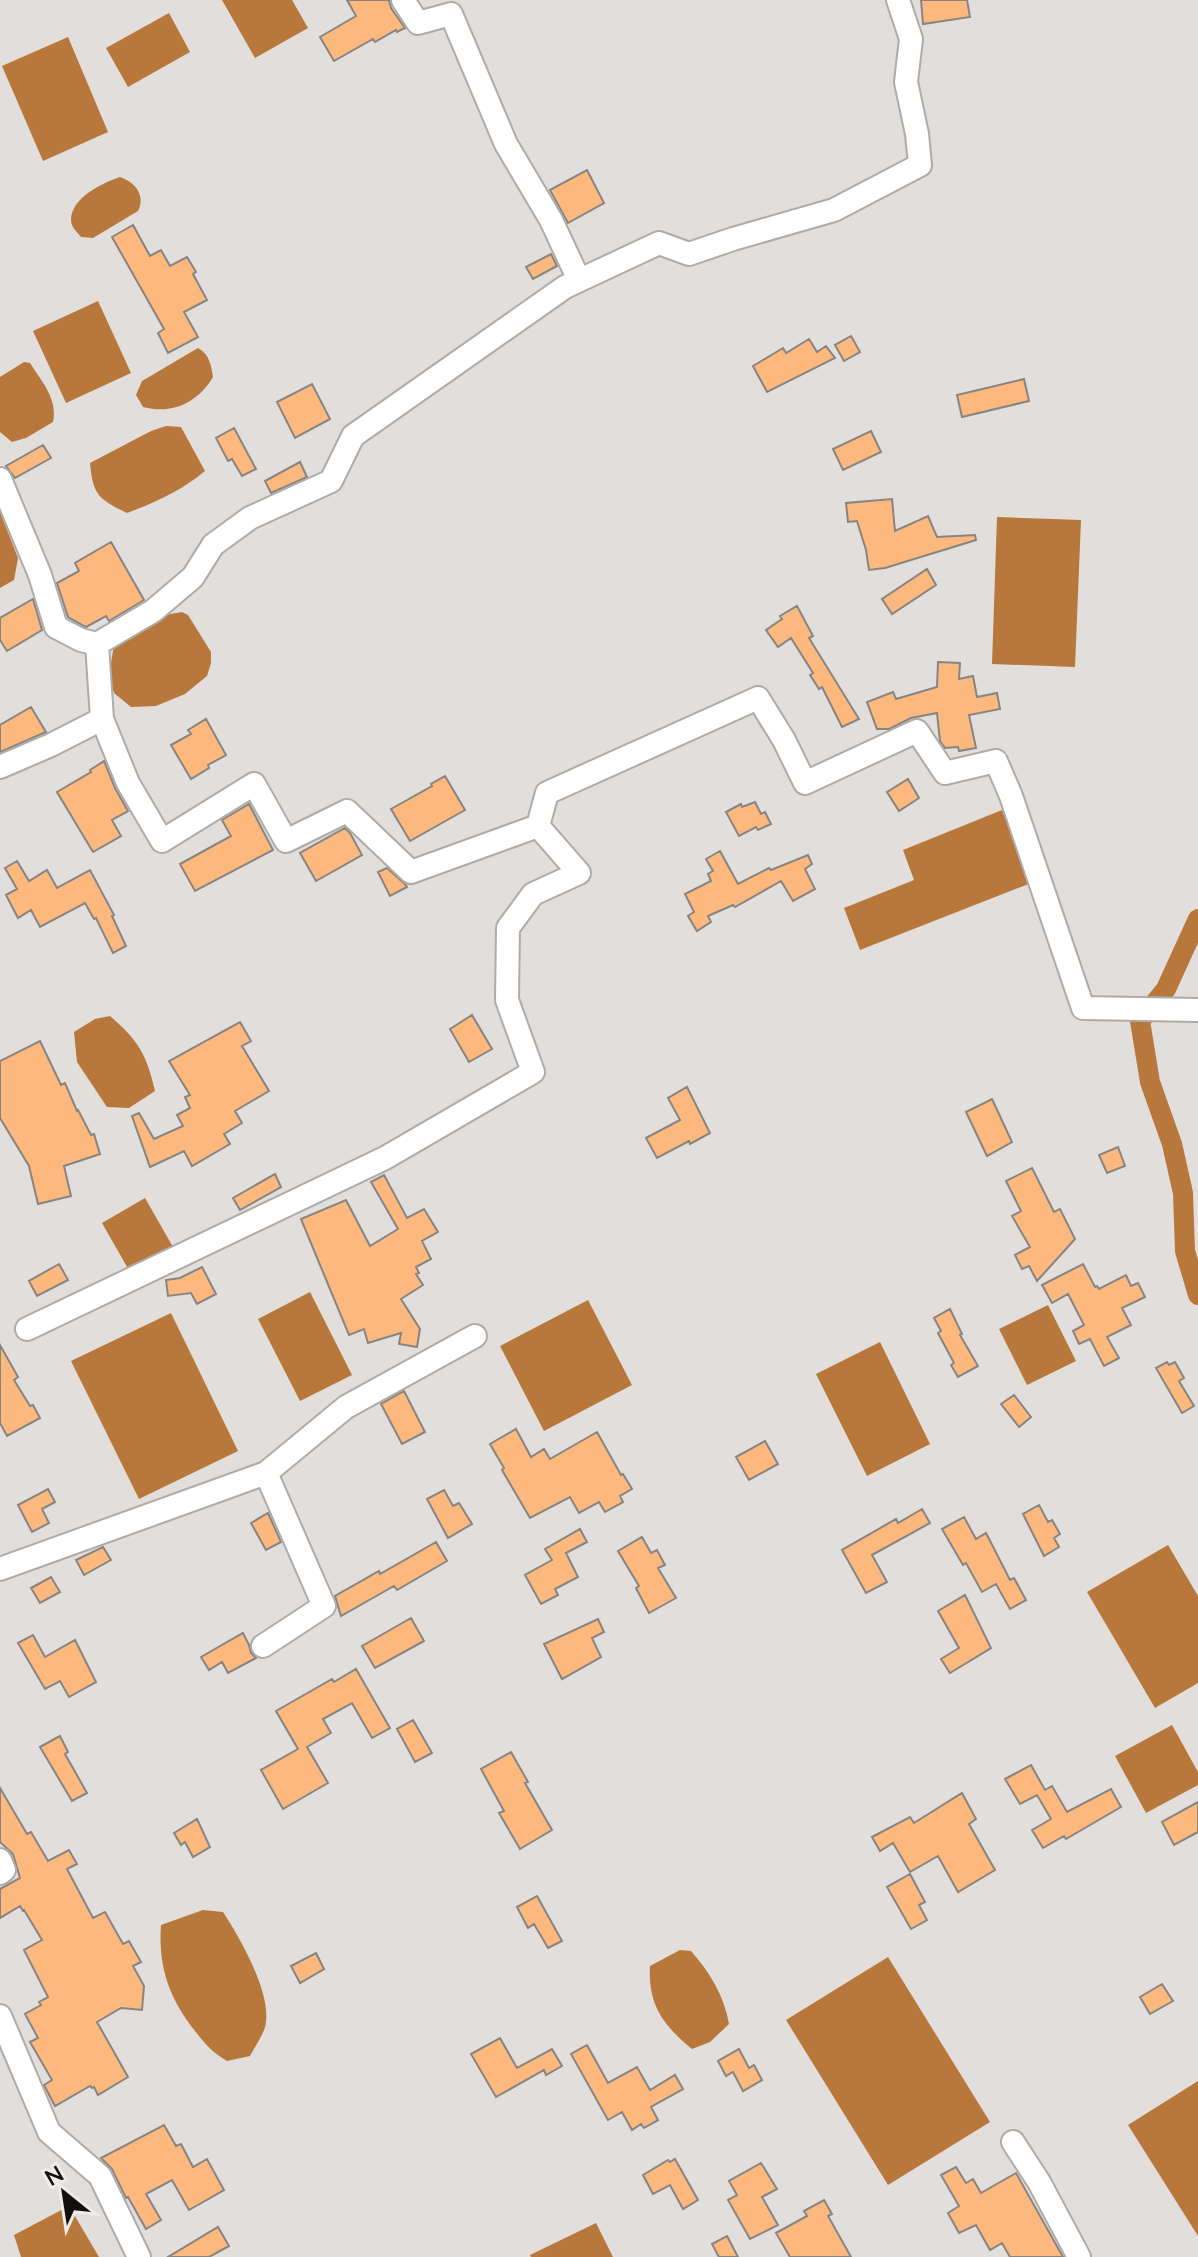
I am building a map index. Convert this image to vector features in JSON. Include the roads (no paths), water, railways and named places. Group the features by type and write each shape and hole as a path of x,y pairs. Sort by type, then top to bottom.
{"street":[{"path":"403,0 418,23 451,14 506,144 551,220 579,280"},
{"path":"0,479 40,575 56,627 81,640 97,644 153,611 193,577 213,545 250,518 331,481 353,436 565,287 659,243 689,254 834,210 920,165 906,82 911,39 898,0"},
{"path":"97,644 102,719 128,783 162,841 254,784 286,841 347,811 411,872 538,826"},
{"path":"538,826 547,793 758,698 784,740 805,783 917,731 945,773 996,761 1011,796 1083,1008 1198,1010"},
{"path":"0,767 102,719"},
{"path":"27,1329 385,1158 533,1072 507,1000 508,928 533,894 579,873 538,826"},
{"path":"0,1569 266,1473 346,1407 475,1336"},
{"path":"263,1646 324,1606 266,1473"},
{"path":"0,1860 4,1870 0,1873"},
{"path":"0,2016 49,2132 100,2176 139,2257"},
{"path":"1013,2142 1039,2182 1079,2257"}],"waterway":[{"path":"1198,919 1166,989 1140,1021 1150,1082 1172,1144 1183,1193 1185,1251 1198,1295"}]}
